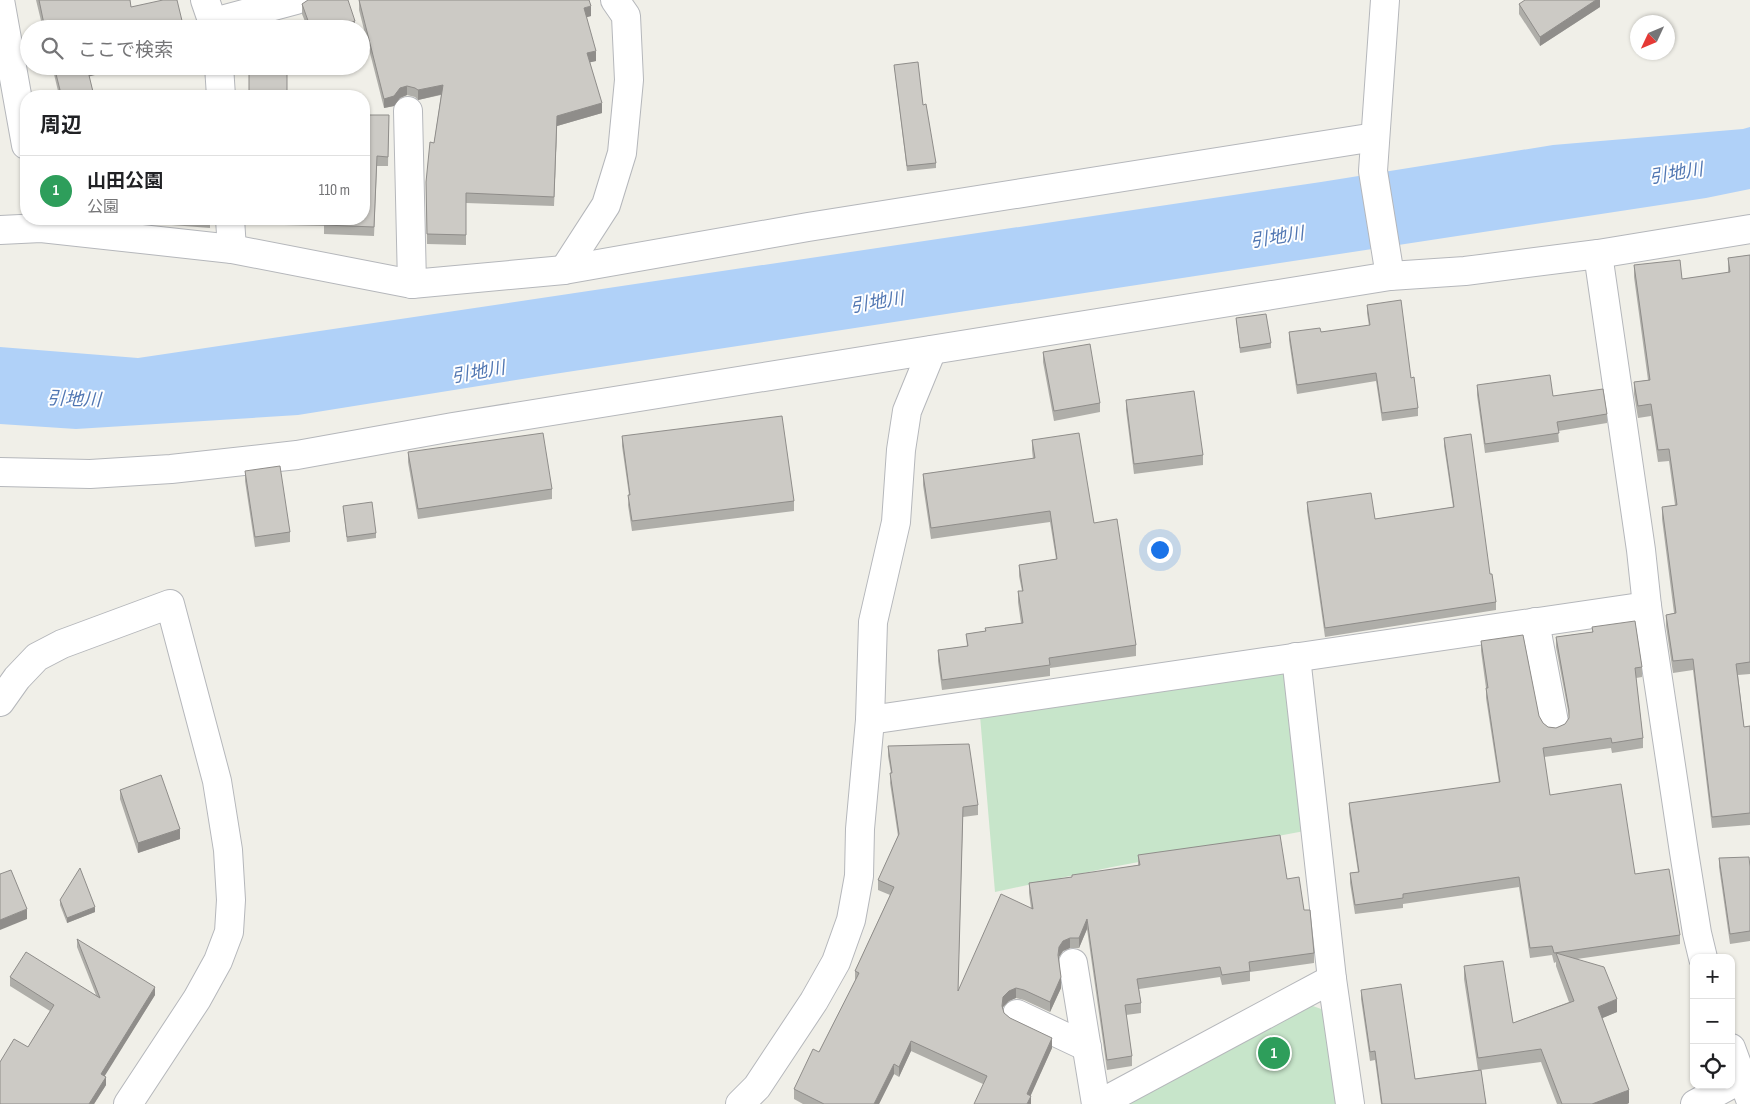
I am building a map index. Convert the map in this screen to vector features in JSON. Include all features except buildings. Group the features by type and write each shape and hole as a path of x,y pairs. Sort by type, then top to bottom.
{"street":[{"path":"0,0 20,112"},
{"path":"212,17 296,0"},
{"path":"564,270 606,204 622,153 629,80 626,16 615,0"},
{"path":"1385,0 1373,171 1388,265"},
{"path":"220,75 221,90"},
{"path":"408,111 412,284"},
{"path":"55,225 232,249 412,284 564,270 808,227 1375,137"},
{"path":"0,230 29,225"},
{"path":"230,225 232,249"},
{"path":"0,472 90,474 171,469 297,455 463,425 932,350 1388,265 1465,270 1598,254 1750,229"},
{"path":"1598,254 1641,550 1647,606 1697,933 1703,954"},
{"path":"740,1104 757,1086 814,1001 836,962 851,920 858,876 860,829 870,720 873,622 896,522 901,450 907,410 932,350"},
{"path":"0,702 17,678 37,657 62,644 170,604 217,781 228,850 231,900 229,932 218,962 197,999 128,1104"},
{"path":"870,720 1647,606"},
{"path":"1535,622 1554,722"},
{"path":"1296,657 1332,979 1350,1104"},
{"path":"1073,963 1097,1104 1332,979"},
{"path":"1018,1014 1087,1047"},
{"path":"1695,1104 1738,1087 1735,1070"}],"green space":[{"path":"1296,657 1315,829 1112,867 995,892 979,704"},
{"path":"1310,1005 1324,1010 1337,1104 1123,1104"}],"water":[{"name":"引地川","path":"1750,127 1750,189 1706,198 554,374 298,415 76,429 0,424 0,347 138,358 1321,182 1553,145"}],"place":[{"name":"山田公園","path":"1274,1053"}]}
